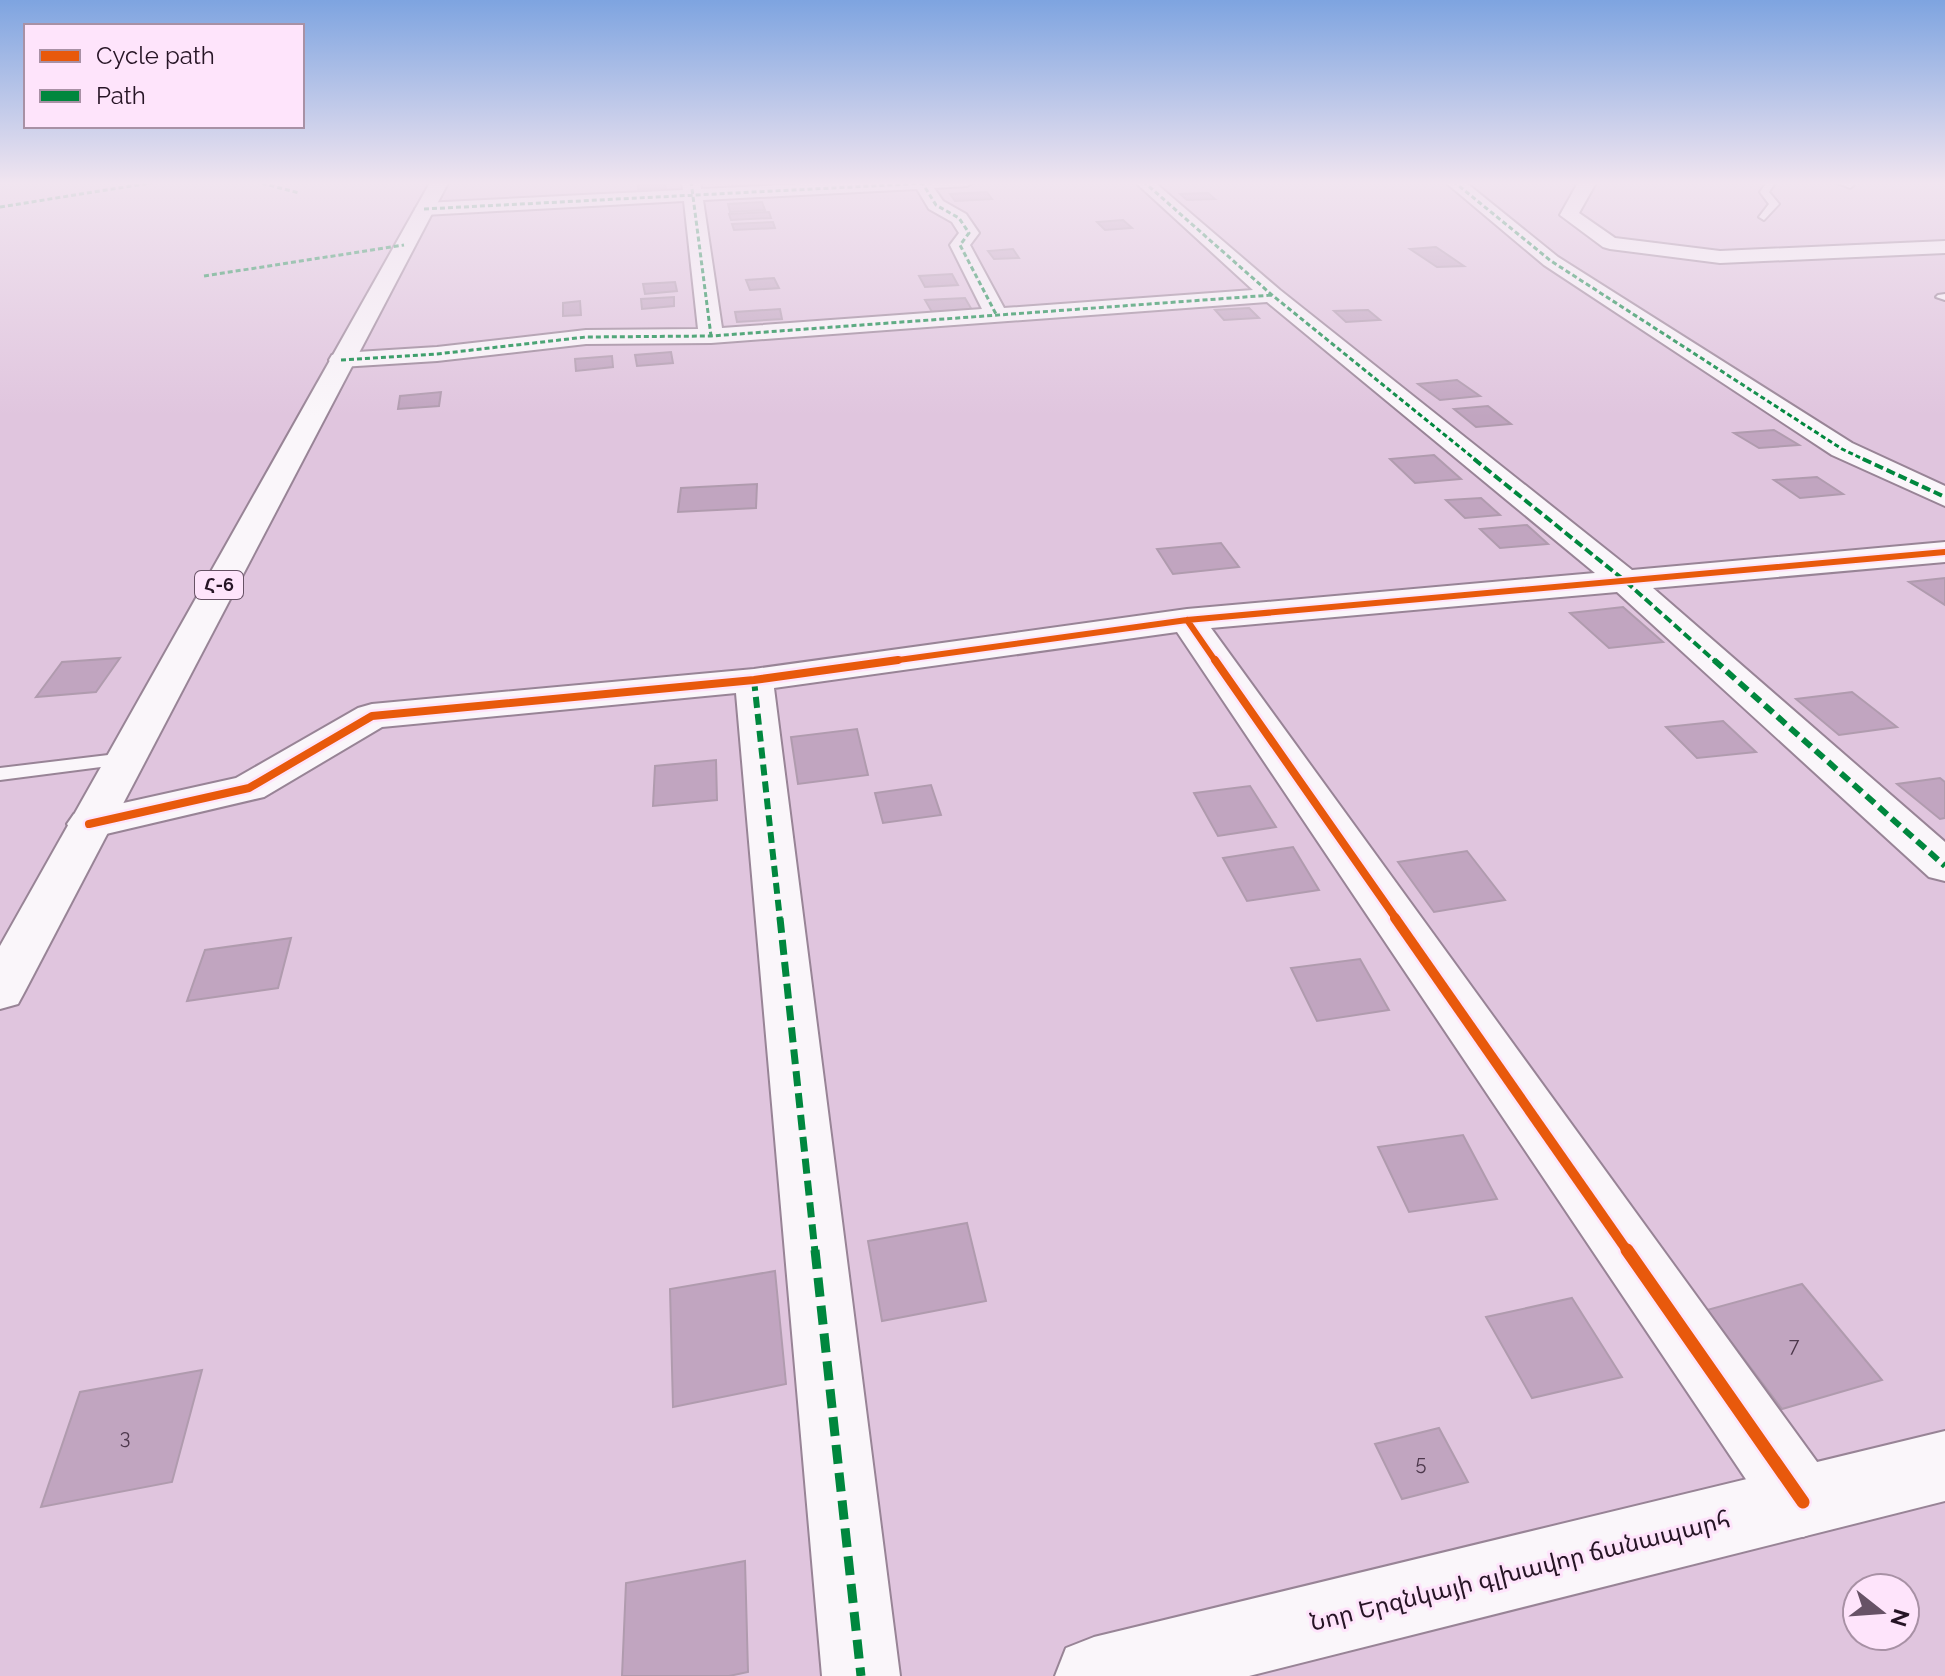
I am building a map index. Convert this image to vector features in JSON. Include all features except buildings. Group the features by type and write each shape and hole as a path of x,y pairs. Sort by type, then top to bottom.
{"street":[{"name":"Հ-6","path":"0,991 397,259"},
{"path":"701,259 711,336"},
{"path":"967,259 997,316"},
{"path":"1232,259 1624,580 1945,866"},
{"path":"1549,259 1842,449 1945,497"},
{"path":"341,360 437,354 586,337 711,336 1272,295"},
{"path":"89,824 249,788 372,716 754,680 1187,620 1945,552"},
{"path":"1187,620 1803,1502"},
{"path":"754,680 861,1676"},
{"name":"Նոր Երզնկայի գլխավոր ճանապարհ","path":"1094,1676 1945,1466"}],"lane":[{"path":"0,774 125,759"}],"marked path":[{"path":"204,276 312,259"},
{"path":"701,259 711,336"},
{"path":"967,259 997,316"},
{"path":"1232,259 1624,580 1945,866"},
{"path":"1549,259 1842,449 1945,497"},
{"path":"341,360 437,354 586,337 711,336 1272,295"},
{"path":"754,680 861,1676"}],"cycle path":[{"path":"89,824 249,788 372,716 754,680 1187,620 1945,552"},
{"path":"1187,620 1803,1502"}]}
